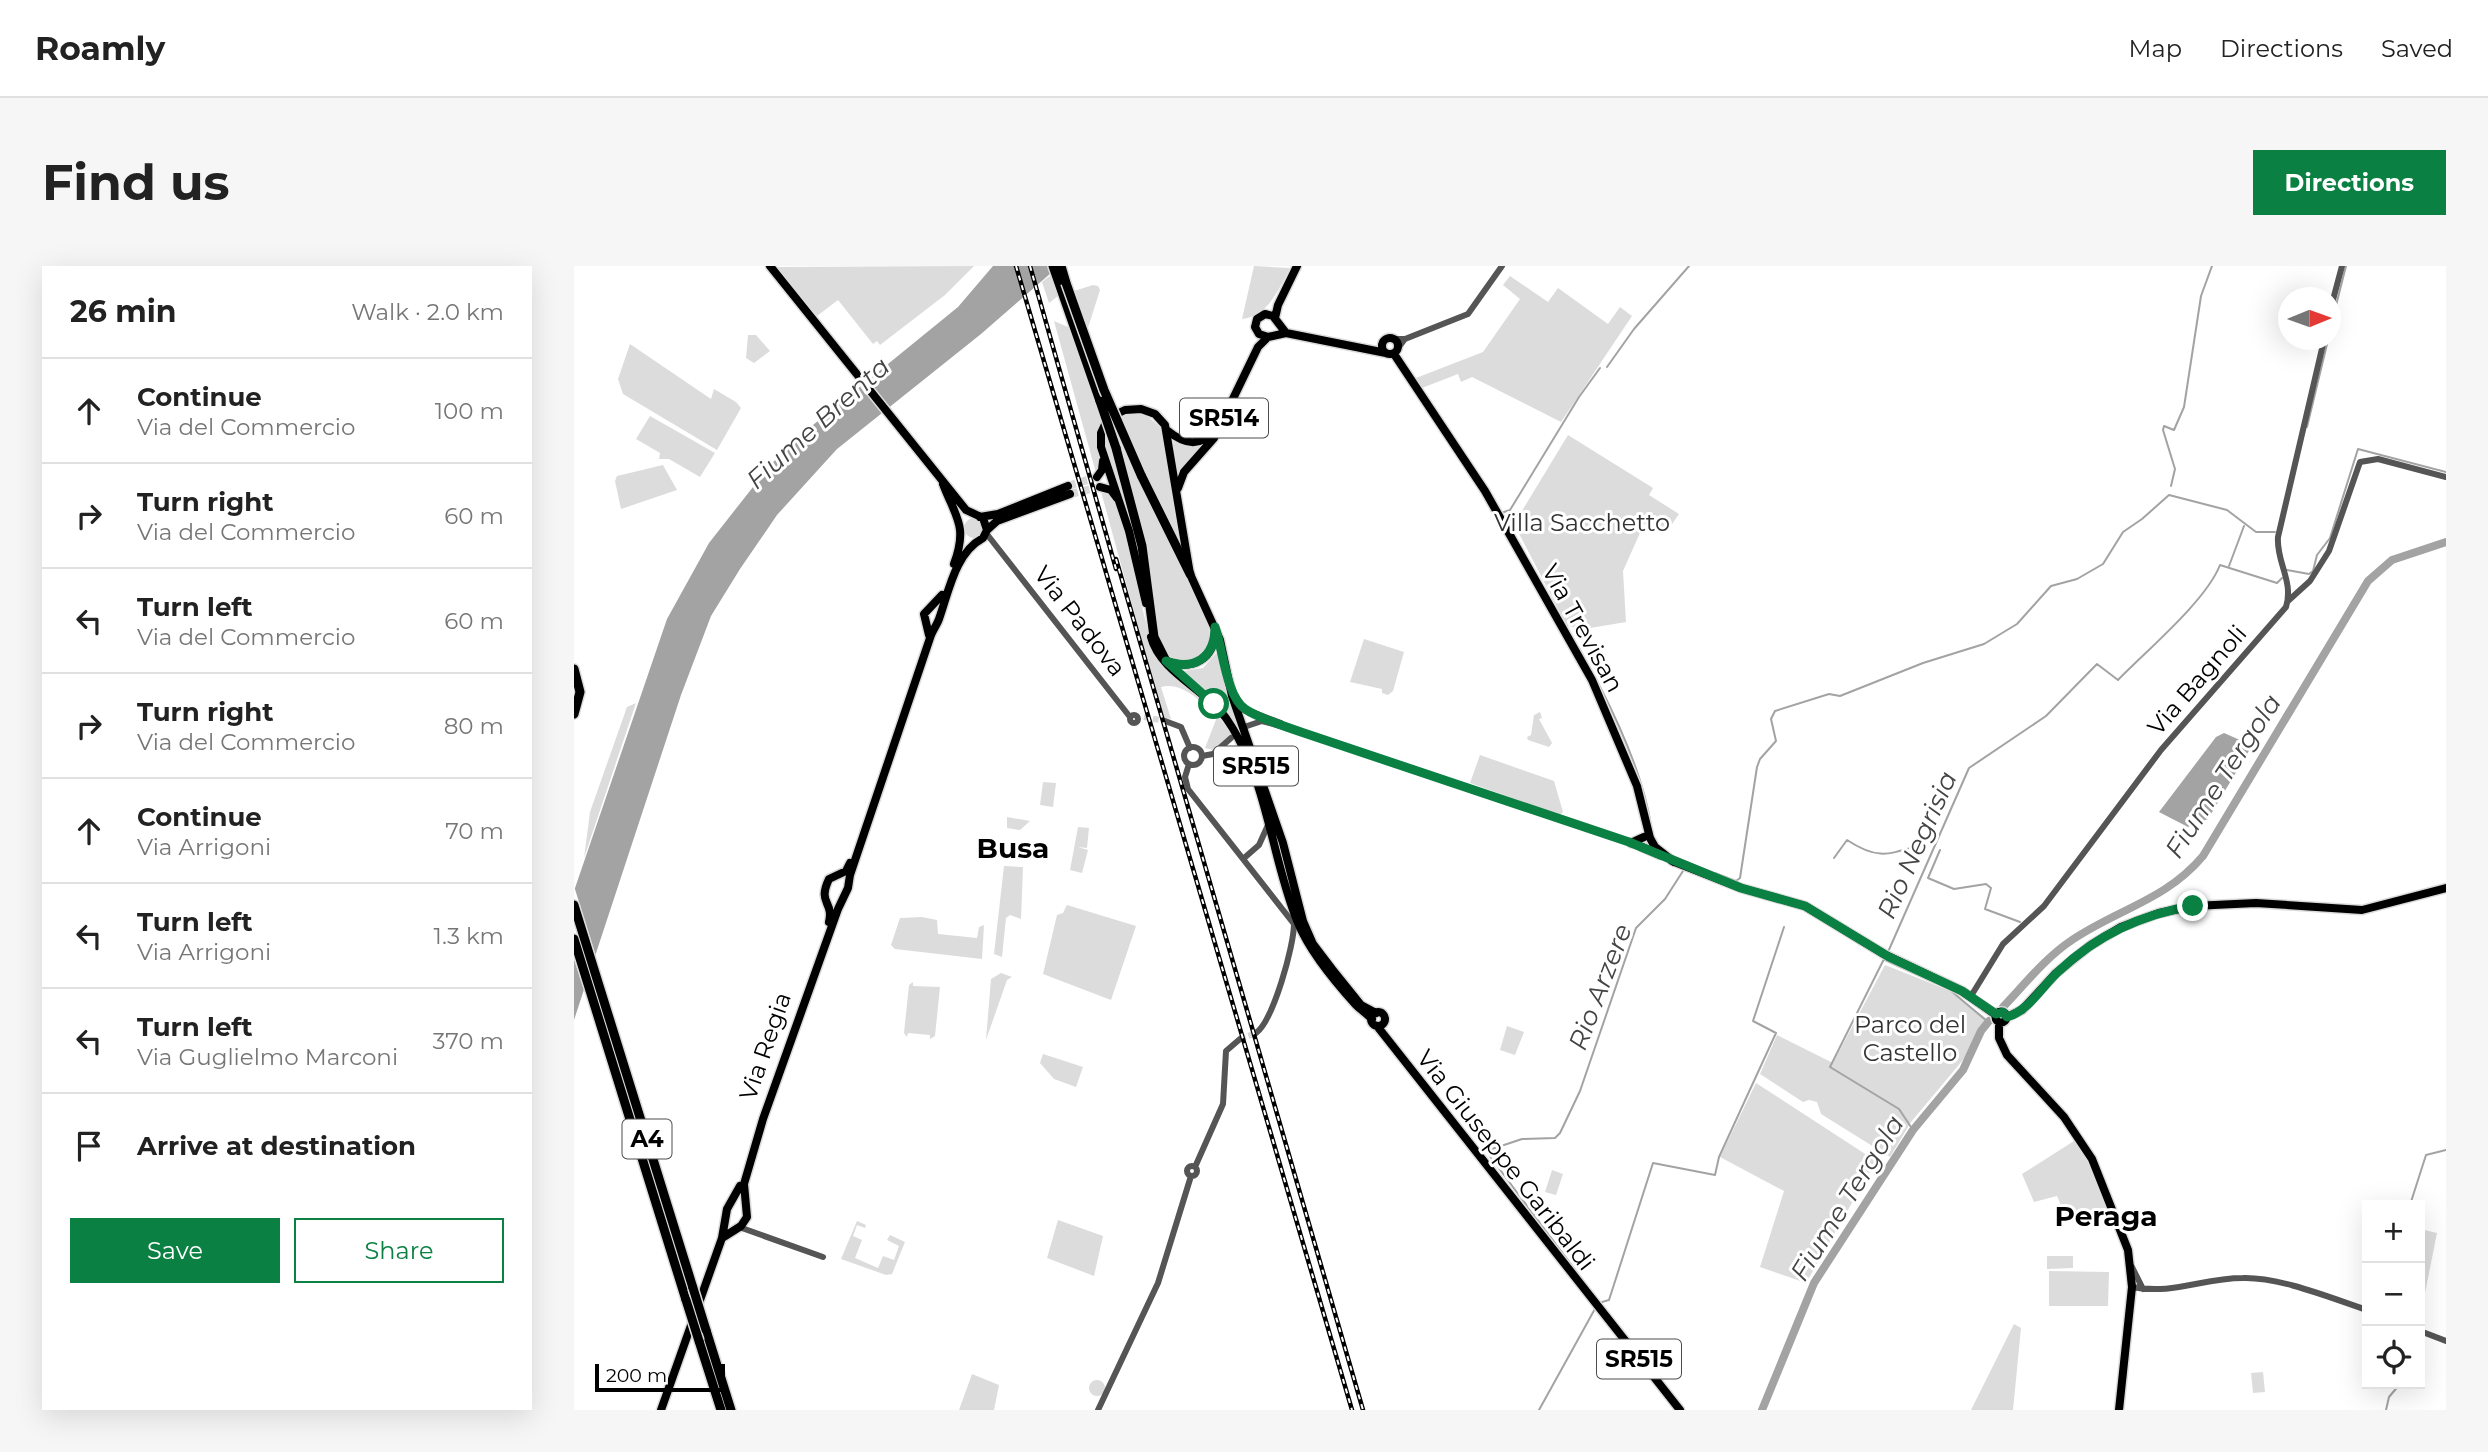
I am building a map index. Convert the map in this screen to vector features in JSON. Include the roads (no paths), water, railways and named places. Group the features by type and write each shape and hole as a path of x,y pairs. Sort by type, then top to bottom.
{"highway":[{"path":"1053,266 1124,475 1142,547 1154,637 1166,661"},
{"path":"1063,275 1108,401 1190,574"},
{"path":"574,669 580,692 574,714"},
{"name":"A4","path":"574,905 731,1410"},
{"name":"A4","path":"574,939 721,1410"}],"main road":[{"name":"Via Padova","path":"770,266 941,480 987,531"},
{"name":"SR514","path":"1177,494 1182,475 1214,438 1258,347 1271,335 1278,305 1297,266"},
{"name":"SR514","path":"1167,430 1189,443 1199,442 1212,433 1256,343 1255,322 1265,314 1292,275"},
{"path":"1265,314 1276,321 1286,333"},
{"path":"1257,332 1271,335 1286,333 1373,350 1390,350 1386,340 1393,339"},
{"name":"Via Trevisan","path":"1390,350 1490,500 1592,680 1637,786 1647,836 1655,847 1681,865"},
{"path":"1097,477 1102,470 1101,433 1108,418 1125,410 1150,411 1161,420 1167,430"},
{"name":"SR515","path":"1167,430 1190,574 1215,627 1227,675 1283,843 1306,935"},
{"name":"SR515","path":"1101,447 1137,562 1154,648 1202,692 1229,723 1246,756 1268,819 1292,909 1306,935"},
{"name":"Via Padova","path":"941,480 957,511 961,530"},
{"path":"1100,487 1111,490 1120,503"},
{"path":"936,611 923,614 930,623 936,611 964,553 975,541 997,521 1069,490 998,514 964,519 961,545 936,611"},
{"path":"961,530 975,541"},
{"name":"Via Regia","path":"722,1238 747,1217 744,1184 764,1119 930,638 930,623"},
{"path":"1166,661 1185,666 1201,661 1213,647 1215,627"},
{"name":"Via Regia","path":"661,1410 829,923 824,891 829,879 848,867 891,752"},
{"path":"1647,836 1642,847 1681,865 1805,906 1887,955 1971,996 2001,1018"},
{"path":"1631,843 1647,836"},
{"path":"838,875 848,881"},
{"path":"2001,1018 2022,1010 2056,973 2100,939 2127,924 2159,913 2193,906 2256,903 2362,911 2446,888"},
{"path":"828,905 839,905"},
{"name":"Via Giuseppe Garibaldi","path":"1306,935 1358,1003 1377,1020 1385,1035 1680,1410"},
{"path":"2001,1018 1998,1038 2007,1055 2064,1117 2092,1159 2120,1226 2132,1267 2132,1287 2119,1410"},
{"path":"733,1199 745,1200"},
{"path":"725,1219 736,1228"}],"street":[{"path":"1390,350 1405,339 1468,314 1502,266"},
{"path":"2336,287 2342,266"},
{"path":"1393,339 1405,339"},
{"path":"2288,601 2285,571 2278,549 2279,530 2322,350"},
{"name":"Via Bagnoli","path":"1971,996 2003,944 2044,906 2161,750 2281,613 2288,601 2310,581 2329,551 2360,462 2378,459 2446,477"},
{"name":"Via Padova","path":"987,531 1137,717"},
{"path":"975,541 999,549"},
{"path":"1227,675 1244,709 1291,729"},
{"path":"1165,721 1181,727 1190,748"},
{"path":"1248,726 1262,721 1291,729 1642,847"},
{"path":"1189,764 1198,764 1202,757 1213,754 1231,738"},
{"path":"1190,748 1198,748 1202,757"},
{"path":"1189,764 1184,757 1190,748"},
{"path":"1189,764 1185,777 1188,789 1292,921 1293,931 1271,1010 1265,1024 1255,1033"},
{"path":"1243,859 1264,838 1268,819"},
{"path":"1256,848 1270,847 1279,856"},
{"path":"1098,1410 1157,1285 1191,1176 1187,1170 1195,1167 1223,1104 1226,1051 1240,1039"},
{"path":"747,1217 754,1231"},
{"path":"736,1228 754,1231 822,1257"},
{"path":"2132,1267 2144,1290"},
{"path":"2132,1287 2144,1290 2254,1278 2362,1309"},
{"path":"2425,1333 2446,1341"}],"water":[{"name":"Fiume Brenta","path":"993,266 1059,266 981,334 837,449 777,515 711,616 681,695 574,1020 574,891 667,619 709,543 771,464 813,425 958,307"},
{"path":"2224,733 2249,744 2250,749 2208,819 2188,827 2159,812 2216,737"}],"waterway":[{"path":"1607,367 1634,329 1689,266"},
{"path":"2171,486 2175,469 2163,430 2164,426 2174,430 2184,407 2201,296 2212,266"},
{"name":"Rio Arzere","path":"2341,287 2346,266"},
{"name":"Rio Arzere","path":"2307,427 2326,350"},
{"path":"1504,512 1510,510 1579,397 1600,368"},
{"name":"Rio Negrisia","path":"2287,570 2309,574 2313,571 2317,555 2330,538 2358,449 2446,472"},
{"name":"Rio Arzere","path":"1715,873 1736,881 1740,878 1757,767 1760,759 1776,741 1771,719 1775,711 1829,694 1840,696 1923,663 1984,644 2017,624 2051,586 2077,579 2103,564 2123,532 2169,495 2227,510 2256,532 2275,532"},
{"path":"2229,566 2244,526"},
{"name":"Fiume Tergola","path":"2003,1007 2062,947 2089,929 2157,894 2189,871 2203,856 2368,581 2392,560 2446,542"},
{"name":"Rio Negrisia","path":"1888,952 1969,768 2046,716 2097,664 2118,680 2189,610 2213,579 2220,565 2277,583 2282,578"},
{"path":"1570,633 1595,677 1630,752 1651,826"},
{"path":"1834,858 1847,840 1868,851 1884,854 1924,844"},
{"path":"1940,850 1928,878 1954,889 1986,884 1991,888 1985,909 2020,922"},
{"name":"Rio Arzere","path":"1600,1303 1486,1151 1522,1139 1555,1138 1560,1133 1580,1091 1636,928 1665,899 1683,871"},
{"path":"1602,1302 1609,1300 1653,1163 1715,1175 1719,1157 1776,1033 1753,1021 1784,927"},
{"name":"Rio Negrisia","path":"1885,957 1830,1067 1899,1109 1913,1130"},
{"path":"1885,960 1935,983"},
{"path":"1950,990 1988,1022"},
{"name":"Fiume Tergola","path":"1762,1410 1814,1283 1913,1130 1963,1070 1981,1031 1989,1021"},
{"path":"2412,1200 2426,1155 2446,1150"},
{"name":"Rio Arzere","path":"1539,1410 1596,1307"},
{"path":"2386,1410 2389,1397 2396,1389"}],"tunnel":[{"path":"1068,486 1097,477"},
{"path":"1070,494 1100,487"},
{"path":"1144,717 1165,721"},
{"path":"1240,1039 1256,1033"}],"railway":[{"path":"1016,266 1352,1410"},
{"path":"1030,266 1116,569"},
{"path":"1116,559 1363,1410"}],"district":[{"name":"Busa","path":"1013,848"},
{"name":"Peraga","path":"2106,1216"}],"park label":[{"name":"Villa Sacchetto","path":"1582,522"},
{"name":"Parco del Castello","path":"1910,1038"}]}
